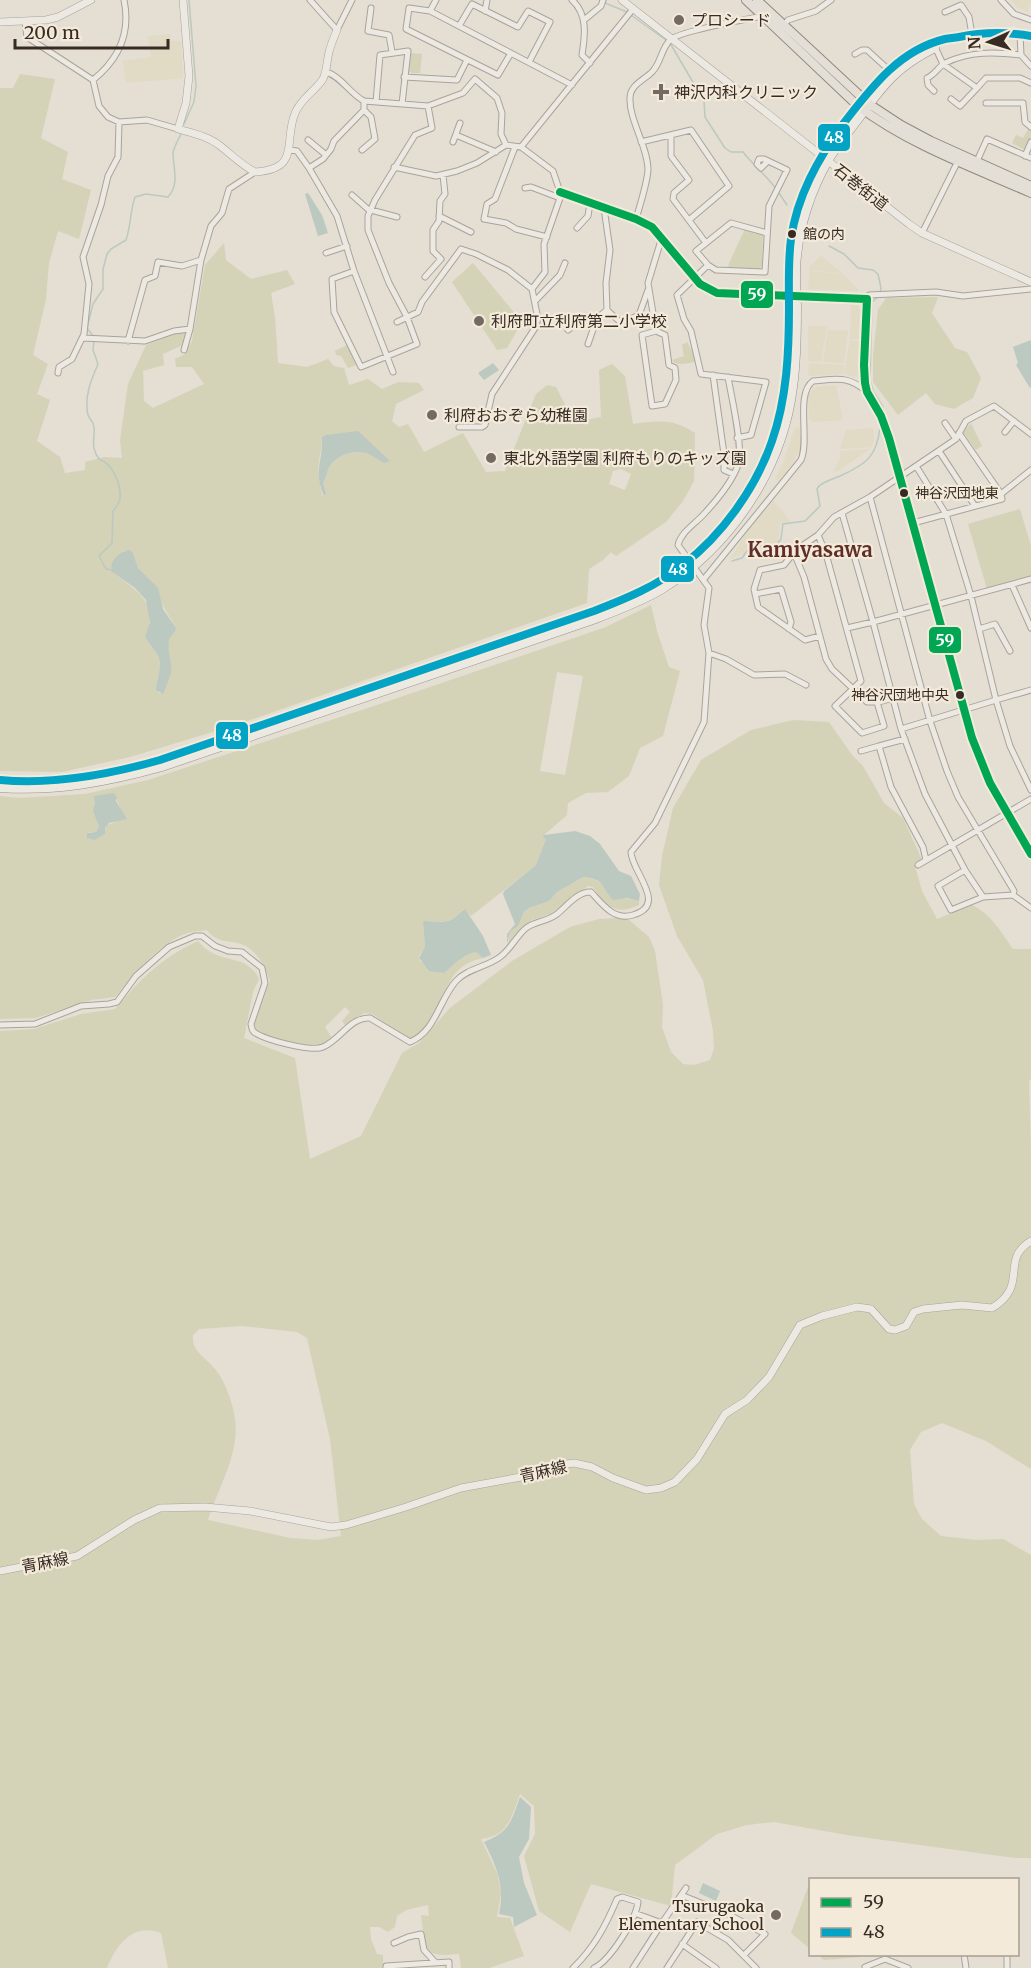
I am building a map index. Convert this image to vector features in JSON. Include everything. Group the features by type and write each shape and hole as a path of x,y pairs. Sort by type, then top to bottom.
{"main road":[{"path":"746,0 863,105 898,133 1031,193"},
{"path":"757,0 863,105 930,141 1031,186"},
{"path":"0,788 49,789 80,786 113,781 162,767 623,609 662,589 737,520 759,487 779,444 794,386 796,342 789,261 794,222 820,156 889,70 915,52 948,38 1008,33 1031,36"},
{"path":"793,295 799,241 817,184 828,161 863,105 898,71 917,57 955,38"},
{"path":"0,780 37,781 77,778 160,760 594,611 649,586 691,563"}],"street":[{"path":"0,22 25,22 58,17 91,0"},
{"path":"93,80 112,60 124,40 127,22 124,0"},
{"path":"178,129 186,103 189,76 183,0"},
{"path":"310,0 337,30"},
{"path":"184,350 190,329 201,260 211,226 222,213 229,189 255,172 275,168 283,163 290,150 292,123 296,111 300,103 324,78 330,45 352,0"},
{"path":"430,11 436,0"},
{"path":"486,11 487,0"},
{"path":"572,0 584,20 585,36 582,55 590,63"},
{"path":"584,20 601,6 603,0"},
{"name":"石巻街道","path":"622,0 922,233 1031,282"},
{"path":"784,25 788,20 816,11 831,0"},
{"path":"1000,0 1014,14 1031,20"},
{"path":"459,26 472,4 518,27 528,11 550,22 529,62"},
{"path":"945,12 961,5 969,17 972,35"},
{"path":"371,8 368,31 389,35 392,52"},
{"path":"511,53 498,75 406,29 409,8 430,11 529,62 572,85"},
{"path":"547,237 516,229 506,223 484,219 487,204 495,199 518,147 572,85 632,10"},
{"path":"636,219 648,169 631,111 629,96 634,86 651,74 659,64 671,39 726,23 764,16"},
{"path":"25,22 27,37 93,80 96,99 103,113 120,122 147,120 205,137 255,172"},
{"path":"1020,34 1021,55 1031,66"},
{"path":"935,47 943,64 977,88"},
{"path":"855,54 864,49 889,70"},
{"path":"376,102 380,54 408,51 402,104"},
{"path":"934,91 928,85 927,78 934,75 943,64 978,53 997,52 1021,55"},
{"path":"404,78 457,80 467,60"},
{"path":"326,72 333,74 355,97 364,101 428,106 463,93 475,80 497,98 502,113 501,134 506,145"},
{"path":"951,99 960,106 986,78 1020,78 1031,83"},
{"path":"309,168 331,150 334,141 364,110 364,101"},
{"path":"986,103 1023,104 1025,122 1031,127"},
{"path":"354,271 332,279 334,312 361,367 417,344 407,317 389,284 368,230 371,210 394,168 415,135 432,128 428,106"},
{"path":"362,150 375,139 371,117 364,110"},
{"path":"58,373 59,367 72,359 82,338 89,284 83,257 90,231 101,205 108,176 118,157 120,122"},
{"path":"453,142 460,123"},
{"path":"641,142 691,130 729,186 689,220"},
{"path":"456,135 496,152"},
{"path":"670,135 671,156 690,180 674,193 673,199 706,243"},
{"path":"977,161 987,139 1028,157 1031,142"},
{"path":"308,140 326,155"},
{"path":"394,168 436,176 443,175 477,163 506,145 518,147 554,171 560,195 544,244 545,272 532,289"},
{"path":"290,150 297,151 337,216 354,271 393,372"},
{"path":"767,233 731,223 696,251 708,265 716,270 765,272 769,206 787,171 768,161"},
{"path":"922,233 958,161"},
{"path":"425,277 441,259 433,251 433,230 439,221 440,201 445,194 443,175"},
{"path":"525,188 590,203 652,227 695,278 710,291 723,295 793,295 867,299"},
{"path":"352,195 371,210 397,218"},
{"path":"577,228 588,216 590,203"},
{"path":"604,208 610,250 606,283 607,310 619,321 629,320 639,315 648,288 649,274 655,263 662,237"},
{"path":"440,216 471,232"},
{"path":"326,253 347,246"},
{"path":"397,322 418,312 422,302 461,249 508,270 532,289 538,319 535,328 492,394 485,425 459,427"},
{"path":"128,341 145,280 155,276 158,262 182,266 201,260"},
{"path":"535,301 560,275 565,263"},
{"path":"708,265 677,295 684,319 691,331 702,374 766,382 751,435 737,438"},
{"path":"648,288 656,331"},
{"path":"867,392 864,365 869,295 936,292 963,296 1031,289"},
{"path":"588,344 597,318 607,310"},
{"path":"568,330 583,317 597,318"},
{"path":"82,338 146,341 174,331 190,329"},
{"path":"656,331 665,336 669,365 675,368 676,380 665,404 652,406 642,335 656,331"},
{"path":"713,375 724,454 724,470 733,474"},
{"path":"0,1025 35,1024 81,1006 117,1002 136,976 169,947 195,936 202,936 215,946 228,951 242,952 262,968 265,983 251,1024 256,1034 291,1045 320,1049 332,1042 352,1023 366,1017 408,1041 412,1041 432,1024 456,981 464,974 500,957 525,929 534,923 555,916 581,894 591,892 614,914 621,916 635,915 646,907 648,891 632,861 631,852 655,823 704,722 709,653 704,625 709,588 678,545 680,537 718,498 740,460 728,377"},
{"path":"704,579 801,460 805,446 804,393 809,383 844,379 857,383 867,392 886,427 963,709 983,768 1006,814 1031,854"},
{"path":"820,636 805,640 758,607 754,589 760,570 784,565 794,553 842,513 939,451 956,439 966,421 994,406 1031,434"},
{"path":"1005,432 1014,421"},
{"path":"945,423 956,439"},
{"path":"913,523 1002,499 1001,494 959,433"},
{"path":"939,451 975,506"},
{"path":"916,466 946,514 971,596 996,700 1010,746 1031,790"},
{"path":"1001,494 1031,470"},
{"path":"870,497 930,721 947,771 958,797 1014,891 1013,895"},
{"path":"842,513 901,729 925,794 951,846 983,897"},
{"path":"818,534 826,554 861,681 835,706 862,733 884,726 877,702"},
{"path":"794,553 804,577 826,659 832,669 867,702 893,698"},
{"path":"847,628 1031,579"},
{"path":"1012,585 1031,628"},
{"path":"754,594 781,589 791,622 789,629"},
{"path":"979,629 995,624 1010,651"},
{"path":"709,653 726,659 754,675 785,674 806,685"},
{"path":"901,729 963,709 1031,691"},
{"path":"861,751 905,739"},
{"path":"879,746 891,786 923,847 926,860"},
{"path":"918,865 1031,799"},
{"path":"965,870 939,886 951,910 983,897 1013,895 1031,908"},
{"name":"青麻線","path":"0,1571 77,1556 134,1520 160,1508 205,1507 250,1511 331,1527 386,1513 461,1488 521,1477 574,1463 592,1467 613,1478 646,1490 661,1488 675,1482 697,1459 725,1414 747,1400 769,1377 800,1325 857,1306 871,1310 889,1329 895,1330 906,1326 914,1312 922,1309 962,1305 992,1308 1005,1298 1011,1289 1015,1280 1015,1256 1031,1241"},
{"path":"633,1968 686,1888"},
{"path":"681,1895 726,1913 765,1934 744,1955"},
{"path":"573,1968 588,1954 618,1899 638,1902 637,1914 607,1958 600,1966 594,1968"},
{"path":"637,1914 662,1923"},
{"path":"669,1967 697,1922 713,1929 756,1968"},
{"path":"394,1943 421,1934 424,1950 435,1962"},
{"path":"682,1944 716,1968"},
{"path":"964,1956 966,1968"},
{"path":"865,1967 884,1957 908,1968"},
{"path":"386,1968 386,1966 435,1962 449,1962 449,1968"}],"shaded area":[{"path":"1011,0 1031,0 1028,12 1017,7"},
{"path":"171,34 170,41 181,41 183,78 126,83 123,61 151,57 148,36"},
{"path":"411,53 422,54 420,73 409,71"},
{"path":"20,74 55,79 41,138 68,152 62,179 91,190 79,239 58,231 49,263 46,299 33,355 48,364 37,394 50,400 37,441 60,457 65,473 85,470 85,462 104,457 122,458 120,440 128,384 146,345 186,332 183,345 163,354 164,365 143,371 144,401 153,408 204,384 192,367 176,367 175,359 185,354 192,341 205,265 224,243 226,260 251,279 287,270 295,284 271,293 278,363 307,367 328,359 334,366 344,368 349,385 368,379 382,389 398,382 419,383 424,390 396,404 392,421 399,427 408,424 424,452 463,433 486,472 505,471 536,394 547,385 556,387 574,422 601,417 599,370 612,364 625,376 633,424 672,423 695,433 694,481 683,501 666,522 616,556 611,552 589,569 587,603 239,724 130,757 62,772 0,771 0,88 13,88","holes":["322,437 369,442 386,457 384,463 361,452 339,457 328,470 323,483 325,496 322,495 318,470","621,469 631,474 625,490 609,484 613,471","125,551 133,553 138,568 147,578 176,628 168,645 170,677 160,694 156,683 160,669 159,661 155,650 146,639 150,615 148,606 138,592 112,572 114,560"]},
{"path":"1028,129 1031,130 1031,136 1025,150 1012,143 1016,135 1023,138"},
{"path":"308,193 322,215 328,233 318,236 305,194"},
{"path":"745,229 763,233 762,266 759,269 728,268 729,263"},
{"path":"821,256 842,273 809,270 809,267"},
{"path":"473,263 522,322 507,348 497,350 452,282"},
{"path":"810,271 843,274 858,291 808,289"},
{"path":"938,297 932,313 955,348 967,352 981,378 973,398 954,409 935,404 926,393 898,415 873,382 873,356 878,310 886,298"},
{"path":"851,305 858,305 860,310 859,339 850,339"},
{"path":"808,326 827,326 821,362 808,361"},
{"path":"828,330 848,331 844,363 823,362"},
{"path":"850,340 859,341 857,377 844,374"},
{"path":"1031,340 1030,388 1016,365 1018,363 1013,347"},
{"path":"687,342 695,362 682,364 674,362 672,360 684,356 682,345"},
{"path":"347,345 356,365 348,368 335,351"},
{"path":"493,363 499,370 484,380 478,373"},
{"path":"809,363 844,365 843,374 810,376"},
{"path":"836,385 843,420 813,422 809,419 808,394 815,387"},
{"path":"971,423 982,446 976,450 963,432"},
{"path":"795,427 801,428 801,446 793,463 779,481 775,478 783,463"},
{"path":"873,428 874,440 871,447 840,449 846,430"},
{"path":"358,431 390,461 384,463 361,452 339,457 331,465 323,483 326,494 324,496 319,480 322,437"},
{"path":"870,449 836,472 834,470 840,458 840,451"},
{"path":"773,500 790,521 780,525 778,542 771,546 758,541 749,543 743,554 731,558 745,535"},
{"path":"1020,509 1031,546 1031,577 987,589 968,524"},
{"path":"130,550 138,568 158,588 163,609 176,628 169,641 171,673 163,694 156,690 159,660 145,637 150,622 146,600 135,588 112,572 111,568 116,557"},
{"path":"651,605 669,667 680,671 663,736 640,748 629,776 608,792 586,793 568,803 567,815 544,835 546,839 536,865 471,916 464,909 449,920 423,922 425,947 419,960 432,971 444,973 471,953 476,952 483,958 460,968 449,984 437,1012 412,1038 372,1014 364,1013 346,1026 342,1021 350,1012 345,1007 325,1027 332,1038 319,1046 261,1034 256,1030 254,1024 270,981 264,966 255,953 246,946 216,938 207,930 188,933 168,943 148,960 115,997 91,1000 36,1018 0,1019 0,796 19,798 85,794 148,780 606,627","holes":["557,672 583,676 565,775 540,771","116,798 120,807 116,822 107,825 103,835 95,840 88,832 96,832 99,827 94,813 95,801"]},
{"path":"793,720 829,722 852,755 863,766 884,803 903,818 922,860 914,863 922,891 937,919 972,905 990,919 1013,949 1031,949 1031,1079 1029,1081 1031,1469 986,1441 942,1423 921,1432 910,1450 914,1504 922,1519 941,1536 976,1540 1003,1539 1031,1555 1031,1858 1015,1858 847,1835 774,1822 747,1825 717,1834 675,1865 671,1906 591,1884 570,1932 539,1911 524,1856 535,1834 534,1806 520,1794 508,1824 498,1834 481,1839 497,1873 501,1893 497,1917 510,1918 524,1956 489,1968 461,1968 459,1954 437,1954 427,1948 421,1915 429,1916 428,1905 406,1910 397,1916 395,1927 388,1932 379,1927 370,1927 371,1939 377,1954 383,1955 383,1968 168,1968 161,1933 151,1930 134,1933 127,1938 115,1951 107,1968 0,1968 0,1031 34,1029 81,1014 115,1009 152,970 198,941 216,955 243,963 259,979 253,992 244,1038 295,1058 310,1159 361,1136 402,1053 419,1043 450,1008 512,961 570,927 599,919 618,918 628,919 649,937 655,951 663,1005 662,1027 671,1052 683,1064 694,1065 710,1060 714,1048 713,1031 703,980 677,936 659,885 662,856 673,808 701,760 751,730","holes":["242,1326 297,1332 307,1338 330,1439 341,1536 318,1540 290,1538 208,1520 231,1457 236,1432 235,1419 225,1385 214,1368 196,1350 193,1335 199,1329"]},
{"path":"114,793 127,819 109,823 105,828 105,834 95,840 87,838 87,833 96,832 99,827 93,811 94,796"},
{"path":"575,831 590,836 600,844 619,871 631,876 640,894 639,901 627,898 613,900 599,881 583,877 557,892 549,901 524,912 518,926 510,932 507,944 507,934 515,924 503,894 504,891 536,865 546,839 543,838 544,835"},
{"path":"583,877 599,882 609,895 639,901 639,905 624,910 612,908 602,900 593,887 588,886 550,914 532,920 521,928 508,944 510,932 518,926 524,912 549,901 557,892"},
{"path":"465,909 483,936 491,955 483,958 476,952 471,953 444,973 429,971 419,958 425,947 423,922 449,921"},
{"path":"520,1797 531,1807 529,1839 519,1857 524,1883 537,1915 514,1927 513,1917 499,1914 501,1894 499,1877 484,1842 499,1834 508,1825"},
{"path":"703,1883 720,1891 716,1901 699,1893"},
{"path":"808,1887 809,1948 791,1933"},
{"path":"819,1956 860,1956 860,1957 824,1960"}],"waterway":[{"path":"184,124 194,102 196,86 189,0"},
{"path":"606,0 605,3 627,12"},
{"path":"631,15 666,40"},
{"path":"670,43 704,101 705,117 725,148 731,152 743,152 776,189"},
{"path":"93,336 87,328 93,304 103,289 103,269 107,254 126,240 135,197 146,194 168,197 172,192 175,181 173,153 181,134"},
{"path":"779,193 787,205"},
{"path":"829,246 844,254 858,268 873,270 878,274 880,293"},
{"path":"878,297 872,302 870,380 873,391 883,407"},
{"path":"94,341 93,350 98,364 88,395 88,415 94,425 95,450 99,459 112,470 120,493 119,502 113,511 112,543 99,556 106,569 112,570"},
{"path":"732,561 742,558 752,544 774,548 781,539 783,524 805,521 820,506 817,489 819,486 864,463 873,452 880,427"}],"transit line":[{"name":"48","path":"0,780 40,781 81,778 160,760 594,611 640,591 673,573 711,540 724,525 757,476 772,441 781,408 786,375 789,256 794,223 803,193 834,137 887,72 900,61 929,44 968,35 995,33 1031,36"},
{"name":"59","path":"560,192 652,227 700,284 717,293 867,299 864,365 867,392 881,416 889,438 972,738 990,783 1031,854"}],"place":[{"name":"プロシード","path":"679,20"},
{"name":"神沢内科クリニック","path":"661,92"},
{"name":"館の内","path":"792,234"},
{"name":"利府町立利府第二小学校","path":"479,321"},
{"name":"利府おおぞら幼稚園","path":"432,415"},
{"name":"東北外語学園 利府もりのキッズ園","path":"491,458"},
{"name":"神谷沢団地東","path":"904,493"},
{"name":"神谷沢団地中央","path":"960,695"},
{"name":"Tsurugaoka Elementary School","path":"776,1915"}],"district":[{"name":"Kamiyasawa","path":"810,549"}]}
